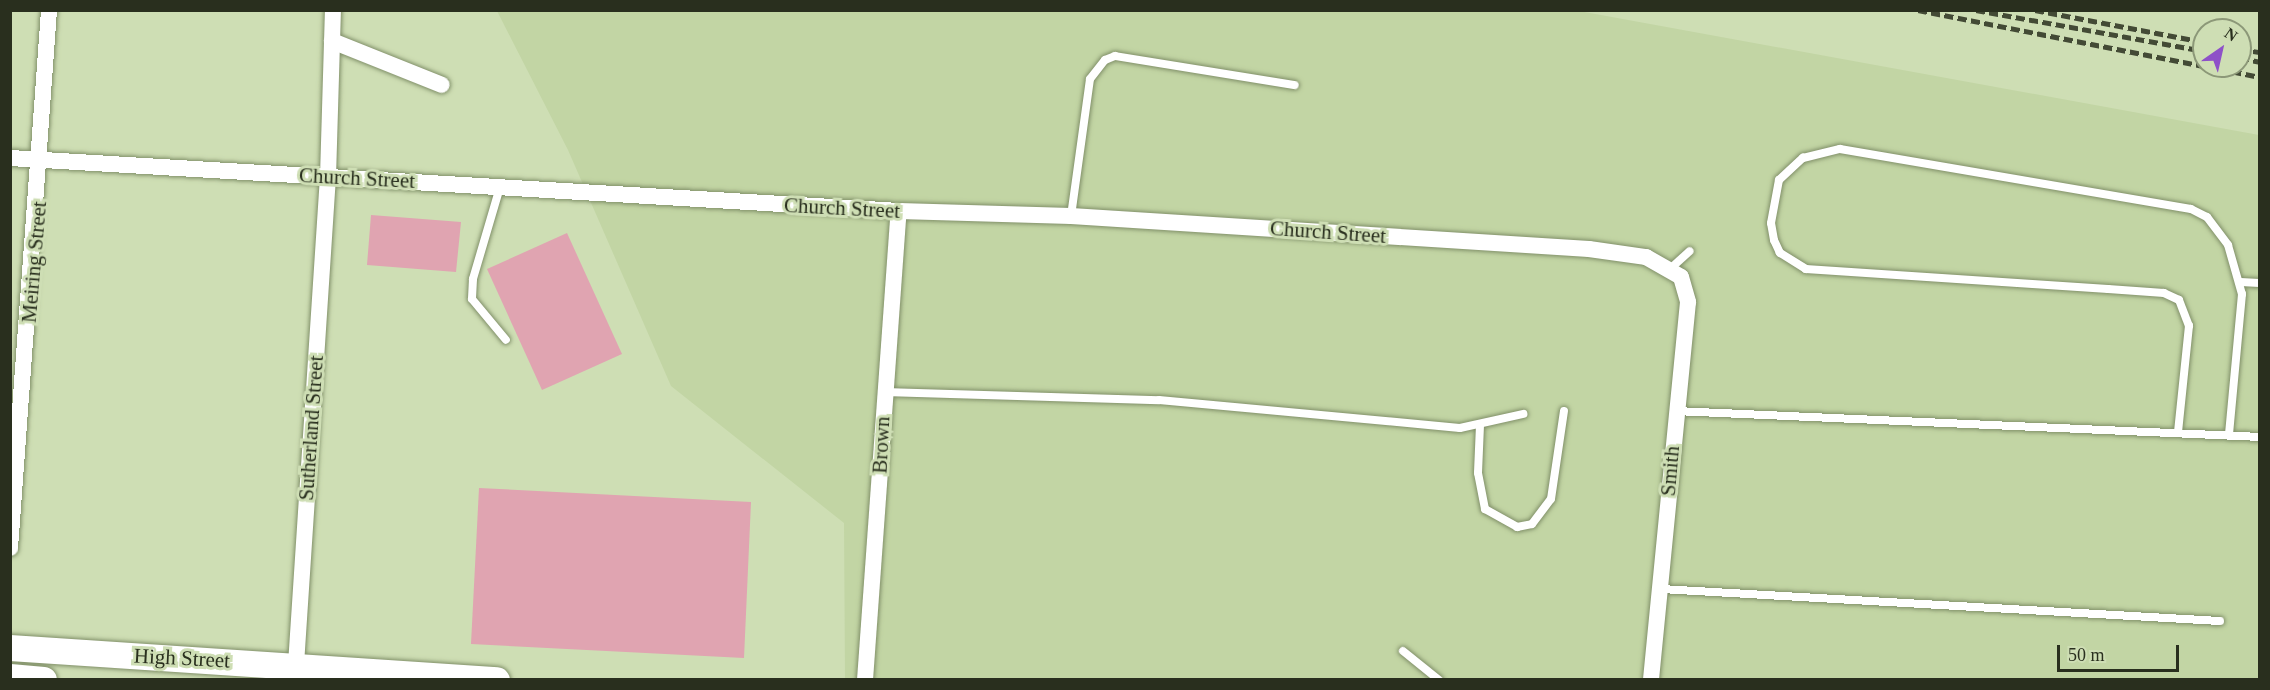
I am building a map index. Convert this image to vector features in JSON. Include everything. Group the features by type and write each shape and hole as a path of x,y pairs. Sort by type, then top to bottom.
{"main road":[{"name":"High Street","path":"10,648 295,672 498,680"},
{"path":"10,678 44,680"}],"street":[{"name":"Meiring Street","path":"10,548 42,160 49,10"},
{"name":"Sutherland Street","path":"295,672 328,177 333,10"},
{"path":"332,41 442,85"},
{"name":"Church Street","path":"10,158 899,211 1071,216 1589,249 1646,257 1671,268"},
{"name":"Brown","path":"866,680 884,392 899,211"},
{"name":"Smith","path":"1651,680 1661,589 1675,411 1688,302 1681,277 1671,268"}],"lane":[{"path":"1071,216 1090,79 1105,60 1115,56 1295,85"},
{"path":"2178,432 2189,326 2180,300 2119,290 1806,269 1780,253 1774,240 1771,223 1779,180 1803,158 1840,149 2191,209 2207,217 2228,245 2240,282 2229,435"},
{"path":"500,186 473,279 472,299 506,340"},
{"path":"1671,268 1690,251"},
{"path":"2240,282 2259,283"},
{"path":"884,392 1159,400 1387,424 1480,425 1523,414"},
{"path":"1480,425 1478,473 1485,509 1517,527 1532,524 1551,499 1564,411"},
{"path":"1675,411 2259,437"},
{"path":"1661,589 2220,621"},
{"path":"1403,651 1439,680"}],"shaded area":[{"path":"497,11 1579,11 2259,135 2259,679 845,679 844,523 671,386 568,150"},
{"path":"371,215 461,222 456,272 367,265"},
{"path":"567,233 622,354 542,390 487,269"},
{"path":"479,488 751,502 744,658 471,644"}],"railway":[{"path":"1918,10 2192,64"},
{"path":"1976,10 2192,49"},
{"path":"2035,10 2192,40"},
{"path":"2252,51 2260,52"},
{"path":"2252,60 2260,62"},
{"path":"2252,75 2260,77"}]}
